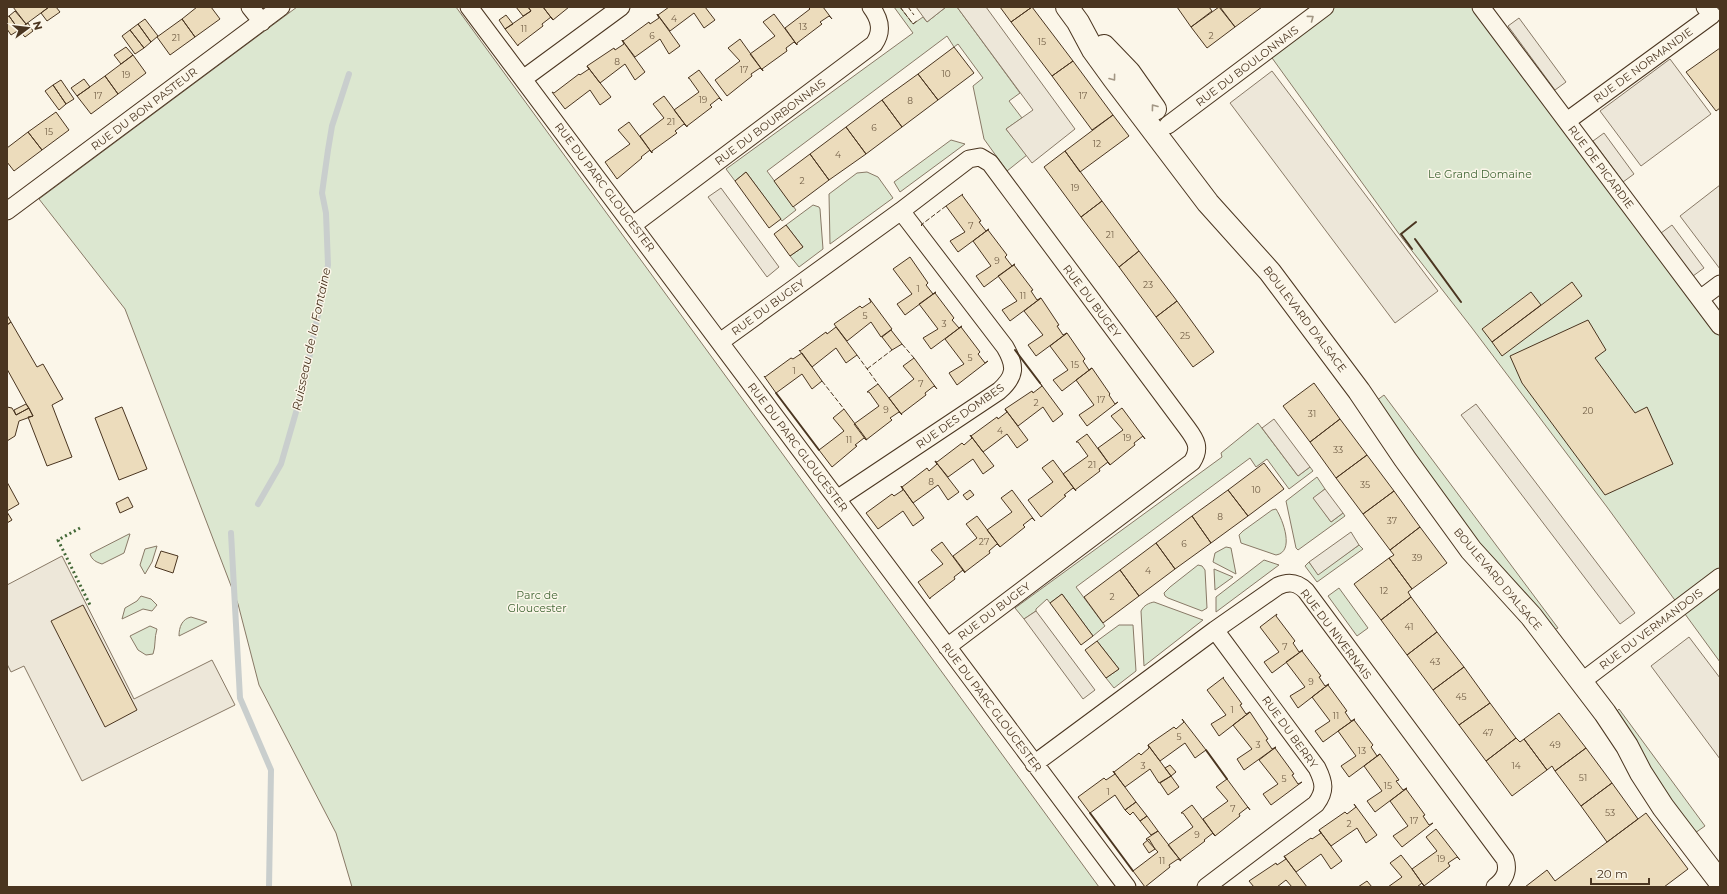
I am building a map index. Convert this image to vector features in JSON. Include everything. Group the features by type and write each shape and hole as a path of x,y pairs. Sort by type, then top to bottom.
{"street":[{"path":"250,7 262,22"},
{"name":"RUE DU BON PASTEUR","path":"7,211 281,7"},
{"name":"RUE DU PARC GLOUCESTER","path":"469,7 633,224 1127,887"},
{"path":"523,79 621,7"},
{"name":"RUE DU BOURBONNAIS","path":"633,224 874,44 878,38 880,25 871,7"},
{"name":"RUE DU BOULONNAIS","path":"1168,125 1326,7"},
{"name":"RUE DE PICARDIE","path":"1481,7 1720,326"},
{"name":"RUE DE NORMANDIE","path":"1566,121 1712,15 1705,7"},
{"name":"BOULEVARD D'ALSACE","path":"1072,14 1124,67 1168,125 1201,170 1226,223"},
{"name":"BOULEVARD D'ALSACE","path":"1072,14 1093,50 1114,79 1208,203 1270,272 1359,391 1405,459 1471,550 1531,616 1613,724 1663,807 1720,882"},
{"name":"RUE DU BUGEY","path":"720,342 901,211 970,159 976,157 985,159 1003,180 1193,436 1196,447 1195,457 1187,466 947,647"},
{"name":"RUE DES DOMBES","path":"837,499 999,391 1005,386 1012,374 1012,361 1004,347 901,211"},
{"path":"1700,299 1720,284"},
{"name":"RUE DU VERMANDOIS","path":"1581,682 1720,577"},
{"name":"RUE DU NIVERNAIS","path":"1034,764 1215,630 1278,586 1290,582 1300,586 1306,591 1505,859 1507,870 1506,876 1495,887"},
{"name":"RUE DU BERRY","path":"1206,887 1316,804 1324,790 1324,783 1317,768 1215,630"}],"green space":[{"name":"Parc de Gloucester","path":"297,7 456,7 1099,887 352,887 336,833 259,685 238,604 125,309 39,199"},
{"path":"894,7 900,7 913,24 923,17 927,22 946,7 957,7 1020,93 1009,101 1022,118 1006,129 1027,155 1007,171 984,139 973,86 983,78 958,44 954,47 947,36 767,171 796,210 782,221 746,172 735,181 726,169 913,33"},
{"name":"Le Grand Domaine","path":"1325,7 1481,7 1720,326 1720,662 1607,507 1402,238 1267,51"},
{"path":"951,140 965,144 900,192 894,182"},
{"path":"867,172 878,177 893,198 830,244 829,194 857,173"},
{"path":"813,205 819,207 820,209 823,249 799,267 790,256 803,247 786,225"},
{"path":"1384,395 1558,628 1554,630 1495,565 1376,401"},
{"path":"1258,423 1298,476 1310,467 1313,471 1289,489 1267,459 1256,467 1250,458 1076,587 1105,626 1093,636 1062,594 1050,603 1047,599 1036,609 1036,611 1024,619 1015,608 1222,457 1221,453"},
{"path":"1317,477 1325,489 1314,498 1331,522 1343,513 1345,516 1298,550 1296,548 1286,501"},
{"path":"1276,509 1282,520 1286,535 1285,548 1282,553 1276,555 1241,543 1239,535 1243,531 1272,510"},
{"path":"129,534 124,553 102,564 96,562 92,558 90,554"},
{"path":"1359,545 1363,549 1317,582 1305,566 1309,562 1318,574"},
{"path":"157,546 152,562 145,574 140,565 145,549"},
{"path":"1226,547 1231,548 1236,574 1213,562 1215,553"},
{"path":"1264,560 1279,565 1216,612 1216,597"},
{"path":"1198,565 1202,566 1205,570 1207,608 1202,611 1168,598 1164,593"},
{"path":"1214,569 1233,577 1215,590"},
{"path":"1339,588 1368,628 1357,636 1328,596"},
{"path":"141,596 151,599 157,605 152,611 143,609 122,619 125,608 137,601"},
{"path":"1154,602 1203,620 1144,666 1141,611 1144,607"},
{"path":"191,617 207,622 179,636 182,624 185,620"},
{"path":"1119,625 1133,625 1136,671 1114,688 1106,678 1119,669 1097,641"},
{"path":"150,626 157,629 153,654 146,655 138,650 130,636"},
{"path":"1619,709 1705,826 1695,833 1666,796 1616,712"}],"shaded area":[{"path":"916,7 946,7 927,22"},
{"path":"957,7 986,7 1075,129 1032,163 1006,129 1033,110"},
{"path":"1519,18 1566,82 1555,90 1508,26"},
{"path":"1670,59 1711,114 1641,166 1600,111"},
{"path":"1272,71 1438,291 1395,323 1230,103"},
{"path":"1604,133 1634,174 1623,182 1593,141"},
{"path":"1720,185 1720,269 1680,216"},
{"path":"721,188 779,267 767,277 708,197"},
{"path":"1672,225 1704,268 1693,276 1661,233"},
{"path":"1476,404 1635,613 1620,624 1461,415"},
{"path":"1274,419 1310,467 1298,476 1262,428"},
{"path":"1325,489 1343,513 1331,522 1313,498"},
{"path":"1351,532 1359,545 1318,575 1309,562"},
{"path":"62,556 134,699 212,660 235,705 82,781 24,666 11,672 7,664 7,585"},
{"path":"1036,611 1095,690 1083,699 1024,619"},
{"path":"1689,637 1720,678 1720,759 1651,666"}],"building":[{"path":"13,7 49,7 26,24"},
{"path":"49,7 56,7 60,12 47,21 41,13"},
{"path":"197,7 211,7 220,19 195,37 182,19"},
{"path":"516,7 528,7 531,11 523,16"},
{"path":"528,7 543,7 551,17 542,24 543,26 518,46 505,29 531,11"},
{"path":"543,7 569,7 553,20"},
{"path":"669,7 705,7 715,20 704,28 694,13 670,31 657,14 658,15"},
{"path":"808,7 823,7 832,19 829,16 820,22 822,24 797,43 797,45 785,28 810,9"},
{"path":"1000,7 1032,7 1011,22"},
{"path":"1032,7 1073,61 1052,76 1011,22"},
{"path":"1177,7 1209,7 1212,11 1191,27"},
{"path":"1219,7 1235,27 1207,48 1191,27"},
{"path":"1220,7 1262,7 1235,27"},
{"path":"15,11 26,24 19,30 9,16"},
{"path":"657,14 680,46 669,54 660,39 635,57 622,40 623,41 649,22 650,24 659,18"},
{"path":"774,14 797,45 794,42 786,48 787,51 762,69 763,71 750,54 775,36 763,22"},
{"path":"506,15 513,24 505,29 499,20"},
{"path":"9,16 19,30 11,35 7,29 7,17"},
{"path":"145,19 158,36 151,42 138,24"},
{"path":"182,19 195,37 170,55 157,37"},
{"path":"28,23 33,31 25,37 19,30"},
{"path":"138,24 151,42 144,48 130,30"},
{"path":"130,30 144,48 135,54 122,36"},
{"path":"740,39 763,71 760,68 751,74 752,76 727,96 715,80 740,61 728,48"},
{"path":"622,40 645,72 635,80 625,64 600,83 587,66 614,48 615,50 624,44"},
{"path":"126,47 133,55 121,64 114,55"},
{"path":"954,47 974,73 938,100 918,74"},
{"path":"1720,48 1720,108 1716,111 1686,72"},
{"path":"133,55 146,73 118,94 105,76"},
{"path":"1073,61 1113,115 1092,130 1052,76"},
{"path":"587,66 611,97 600,105 590,90 565,109 552,92 554,93 579,74 580,75 589,69"},
{"path":"699,70 722,101 719,98 710,105 712,107 687,127 674,110 699,92 688,78"},
{"path":"918,74 938,100 902,127 882,100"},
{"path":"105,76 118,94 91,114 77,96"},
{"path":"84,79 90,87 77,96 71,88"},
{"path":"61,80 74,99 66,104 53,85"},
{"path":"53,85 66,104 59,110 45,91"},
{"path":"664,96 687,127 684,124 675,131 677,133 652,151 652,153 640,136 664,118 653,104"},
{"path":"882,100 902,127 866,154 846,127"},
{"path":"56,112 69,130 42,150 28,132"},
{"path":"1113,115 1129,136 1080,172 1065,151"},
{"path":"629,122 650,150 617,179 605,162 630,144 618,130"},
{"path":"846,127 866,154 829,180 810,154"},
{"path":"28,132 42,150 14,171 7,162 7,148"},
{"path":"1065,151 1102,201 1081,217 1044,167"},
{"path":"810,154 829,180 793,207 774,181"},
{"path":"746,172 781,219 769,228 735,181"},
{"path":"963,194 962,195 981,221 979,222 986,231 989,229 958,252 950,241 965,232 946,206"},
{"path":"1102,201 1139,251 1119,267 1081,217"},
{"path":"786,225 803,247 790,256 774,234"},
{"path":"989,229 988,230 1007,255 1005,257 1012,266 1015,264 984,287 976,276 991,266 973,241"},
{"path":"1139,251 1177,301 1156,317 1119,267"},
{"path":"910,257 928,283 926,285 933,294 936,292 905,315 897,304 912,294 893,269"},
{"path":"1015,264 1014,265 1033,290 1031,291 1037,300 1041,298 1010,321 1002,310 1017,301 998,276"},
{"path":"1572,282 1582,296 1502,356 1492,342"},
{"path":"936,292 935,293 954,318 952,320 959,328 962,326 931,349 923,338 938,329 919,304"},
{"path":"1531,292 1541,305 1492,342 1482,329"},
{"path":"869,298 892,329 881,337 871,322 847,341 834,324 860,306 862,308 871,302"},
{"path":"1041,298 1059,325 1057,326 1063,335 1067,333 1036,356 1028,345 1043,335 1024,311"},
{"path":"1177,301 1214,352 1193,367 1156,317"},
{"path":"7,315 11,322 7,325"},
{"path":"1588,320 1606,350 1595,358 1635,413 1647,407 1673,464 1605,495 1522,383 1510,356"},
{"path":"11,322 37,367 43,364 63,399 52,405 72,457 47,466 28,417 33,416 7,369 7,325"},
{"path":"962,326 961,327 980,352 978,354 985,363 988,361 957,385 949,373 964,364 945,339"},
{"path":"836,327 857,355 846,363 836,348 812,367 799,350 800,351 826,332 827,334"},
{"path":"891,330 902,344 892,350 882,337"},
{"path":"1067,333 1085,359 1083,361 1089,370 1092,368 1062,391 1053,380 1068,370 1050,346"},
{"path":"802,353 822,381 812,389 802,374 776,393 764,376 765,377 791,358 793,359"},
{"path":"914,358 937,389 934,386 925,393 926,395 901,414 889,398 914,379 903,366"},
{"path":"1092,368 1115,404 1118,402 1087,426 1079,415 1094,405 1076,380"},
{"path":"1040,383 1063,414 1053,422 1043,407 1018,426 1005,409 1032,391 1033,393 1042,386"},
{"path":"1314,383 1340,419 1310,442 1283,406"},
{"path":"878,384 902,415 899,412 890,418 892,420 866,440 854,424 879,406 869,392 867,392"},
{"path":"26,404 29,408 16,415 14,410"},
{"path":"7,407 12,408 16,415 29,408 33,416 19,421 15,436 7,441"},
{"path":"122,407 147,469 119,480 95,418"},
{"path":"1122,408 1143,436 1134,443 1135,445 1110,465 1098,448 1123,430 1111,416"},
{"path":"844,409 867,440 864,438 855,445 857,446 832,467 819,450 844,431 833,418"},
{"path":"1005,409 1028,440 1017,448 1007,434 983,452 971,436 997,417 998,419 1007,412"},
{"path":"1340,419 1367,455 1336,478 1310,442"},
{"path":"1087,434 1108,462 1099,469 1100,471 1075,490 1063,474 1088,456 1078,442 1076,442"},
{"path":"970,435 994,466 983,474 973,459 948,477 935,461 937,462 962,443 964,445 972,438"},
{"path":"1367,455 1394,491 1363,514 1336,478"},
{"path":"1053,460 1076,491 1073,488 1064,495 1066,496 1041,517 1028,500 1053,482 1042,468"},
{"path":"935,461 959,492 948,500 938,485 913,503 901,486 902,487 927,468 929,471 937,464"},
{"path":"1264,463 1284,489 1248,516 1228,490"},
{"path":"7,482 19,504 7,511"},
{"path":"901,486 924,518 913,526 903,511 878,529 866,513 892,494 894,496 903,490"},
{"path":"970,490 974,495 967,500 963,495"},
{"path":"1012,490 1035,521 1032,518 1023,525 1025,527 1000,547 987,530 1012,512 1001,498"},
{"path":"1228,490 1248,516 1211,543 1192,516"},
{"path":"1394,491 1420,527 1390,550 1363,514"},
{"path":"128,497 133,507 120,513 116,503"},
{"path":"7,512 12,520 7,523"},
{"path":"977,516 1000,547 997,544 989,551 990,553 965,572 953,556 977,538 966,524"},
{"path":"1192,516 1211,543 1175,569 1156,543"},
{"path":"1420,527 1447,563 1412,589 1389,558 1394,555 1390,550"},
{"path":"942,542 963,570 954,577 955,579 930,599 918,582 943,564 931,550"},
{"path":"1156,543 1175,569 1139,596 1120,570"},
{"path":"161,551 178,556 173,573 155,567"},
{"path":"1389,558 1412,589 1408,592 1411,597 1381,620 1354,584"},
{"path":"1120,570 1139,596 1103,623 1084,597"},
{"path":"1062,594 1093,636 1081,645 1050,603"},
{"path":"1411,597 1437,632 1407,655 1381,620"},
{"path":"83,605 137,710 105,727 51,621"},
{"path":"1277,614 1276,616 1295,641 1293,643 1299,652 1303,650 1272,673 1264,662 1279,652 1260,627"},
{"path":"1437,632 1464,667 1433,690 1407,655"},
{"path":"1097,641 1119,669 1106,678 1085,650"},
{"path":"1303,650 1302,651 1321,676 1319,677 1325,686 1329,684 1298,708 1290,696 1305,687 1286,662"},
{"path":"1464,667 1490,703 1459,725 1433,690"},
{"path":"1224,677 1223,678 1242,704 1240,705 1246,714 1250,712 1219,736 1211,724 1226,715 1207,690"},
{"path":"1329,684 1328,685 1347,711 1345,712 1351,721 1355,719 1323,742 1315,731 1330,721 1312,697"},
{"path":"1490,703 1516,738 1486,761 1459,725"},
{"path":"1250,712 1268,739 1266,740 1272,749 1276,747 1244,770 1237,759 1252,749 1233,725"},
{"path":"1559,713 1586,748 1555,771 1552,766 1547,770 1524,739"},
{"path":"1182,719 1206,750 1195,758 1185,743 1160,761 1148,745 1174,727 1176,729 1184,722"},
{"path":"1355,719 1354,720 1373,745 1371,747 1377,756 1380,754 1349,777 1341,766 1356,756 1338,731"},
{"path":"1516,738 1520,742 1524,739 1547,770 1512,796 1486,761"},
{"path":"1148,745 1171,776 1159,783 1150,769 1125,787 1113,771 1114,772 1139,753 1141,755 1149,748"},
{"path":"1276,747 1275,748 1294,774 1292,775 1298,784 1302,782 1271,805 1263,794 1278,784 1259,760"},
{"path":"1586,748 1612,783 1581,806 1555,771"},
{"path":"1380,754 1399,780 1396,781 1403,790 1407,788 1375,812 1367,801 1382,791 1364,766"},
{"path":"1170,765 1176,772 1171,776 1165,768"},
{"path":"1113,771 1136,802 1125,810 1115,795 1090,813 1078,797 1104,778 1106,780 1115,774"},
{"path":"1171,776 1179,787 1168,795 1160,783"},
{"path":"1227,779 1248,807 1239,814 1240,816 1215,836 1203,819 1228,801 1216,787"},
{"path":"1612,783 1638,819 1607,842 1581,806"},
{"path":"1407,788 1406,789 1425,815 1423,816 1429,825 1433,823 1402,847 1393,836 1408,826 1390,801"},
{"path":"1136,802 1147,816 1140,821 1133,812 1130,815 1125,810"},
{"path":"1354,804 1377,835 1366,843 1357,828 1331,846 1319,830 1345,812 1347,814 1356,807"},
{"path":"1192,805 1213,833 1180,860 1168,845 1193,827 1183,813 1181,813"},
{"path":"1646,813 1688,869 1664,887 1525,887 1547,870 1555,881"},
{"path":"1147,816 1158,831 1151,835 1140,821"},
{"path":"1436,829 1460,860 1457,857 1448,863 1450,866 1424,886 1412,869 1437,851 1426,837"},
{"path":"1319,830 1342,861 1331,869 1321,854 1296,872 1284,856 1321,833"},
{"path":"1158,831 1181,861 1178,859 1169,865 1170,867 1145,887 1133,871 1158,852 1146,839"},
{"path":"1149,839 1155,849 1149,853 1143,844"},
{"path":"1401,855 1422,883 1417,887 1388,887 1402,877 1390,863"},
{"path":"1284,856 1307,887 1292,887 1286,880 1277,887 1254,887 1249,881 1276,863 1277,865 1286,859"},
{"path":"1367,881 1372,887 1358,887"}],"waterway":[{"name":"Ruisseau de la Fontaine","path":"258,504 281,464 303,388 328,265 326,213 322,193 328,150 332,126 349,74"},
{"name":"Ruisseau de la Fontaine","path":"231,533 240,698 271,770 269,887"}],"hedge":[{"path":"80,528 58,540 90,605"}],"fence":[{"path":"900,7 913,24 918,20"},
{"path":"908,7 914,15"},
{"path":"922,226 921,225 946,206"},
{"path":"902,344 914,358"},
{"path":"867,369 892,350"},
{"path":"857,355 878,384"},
{"path":"822,381 844,409"}],"wall":[{"path":"1412,249 1401,234 1416,222"},
{"path":"1415,239 1461,302"},
{"path":"1015,350 1040,383"},
{"path":"776,393 819,450"},
{"path":"1206,750 1227,779"},
{"path":"1090,813 1133,871"}]}
